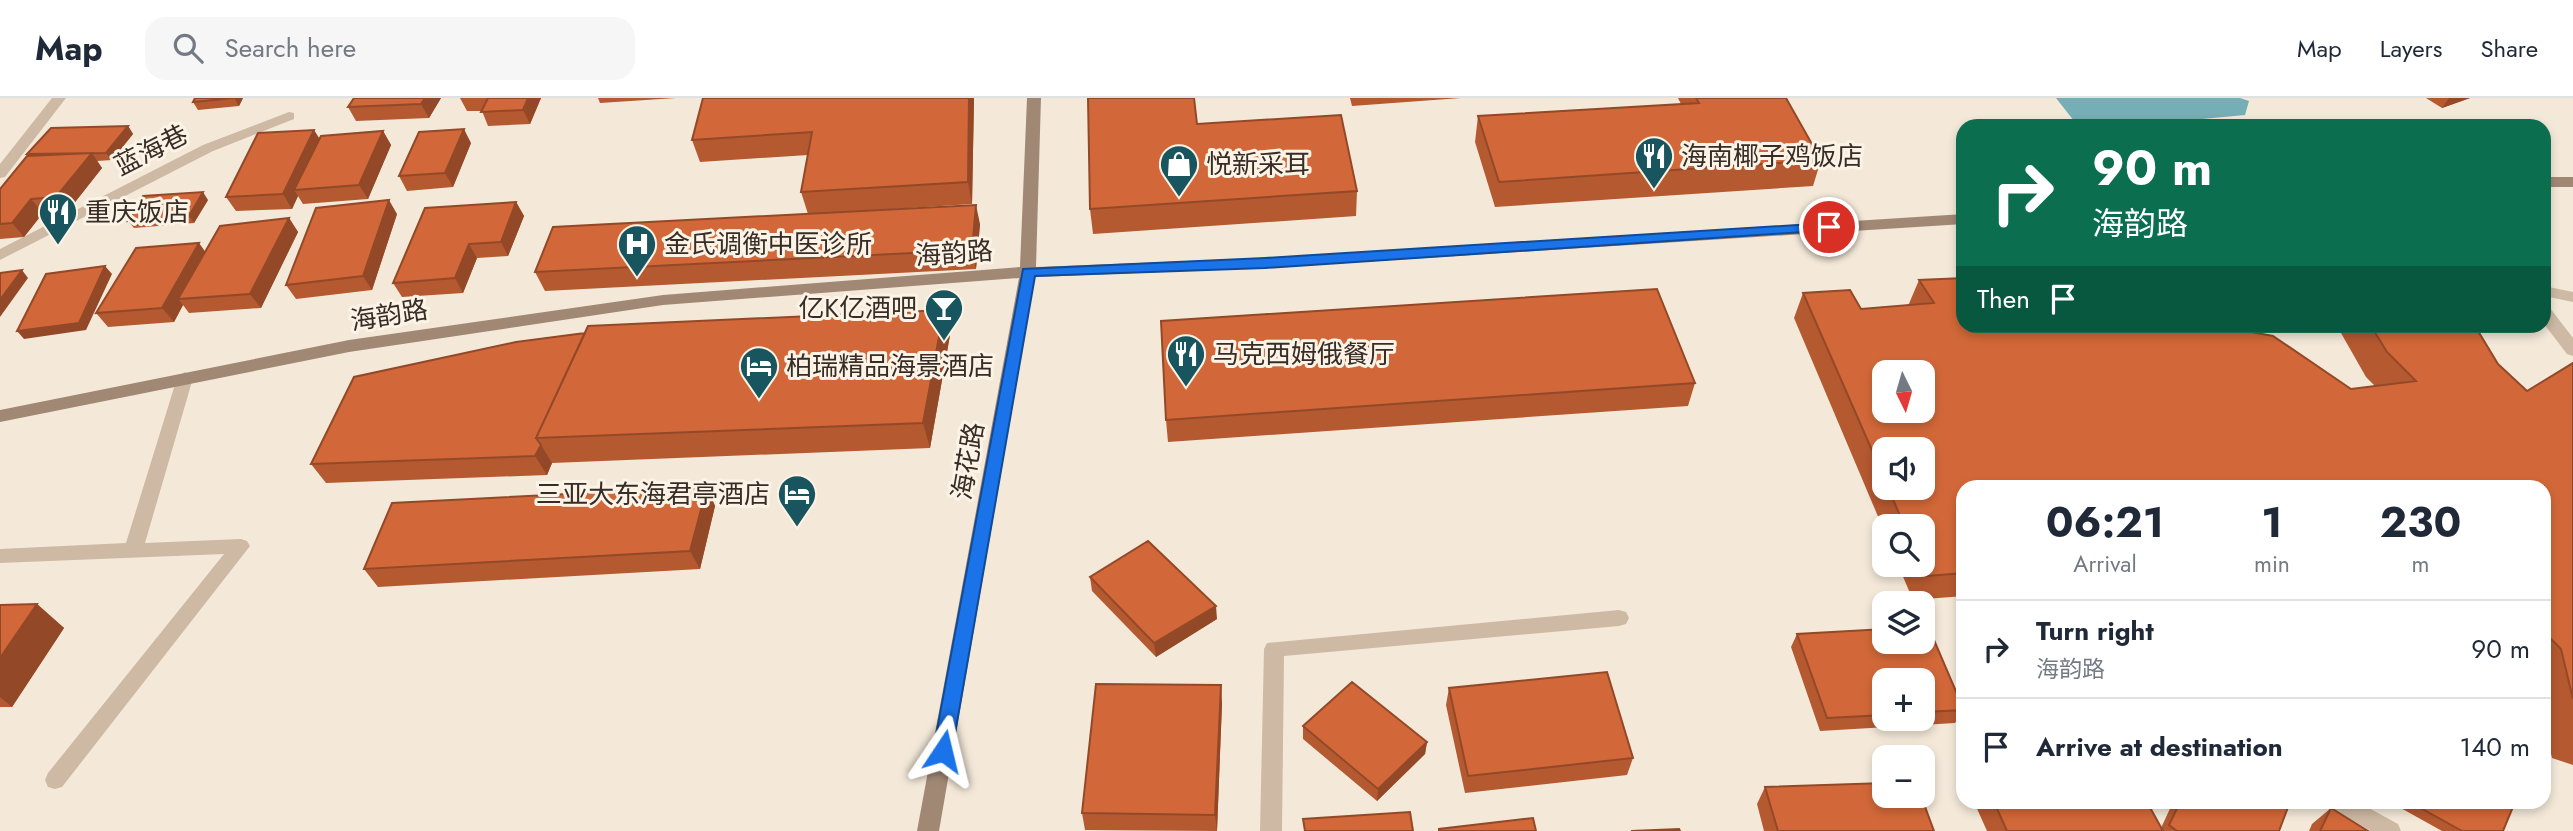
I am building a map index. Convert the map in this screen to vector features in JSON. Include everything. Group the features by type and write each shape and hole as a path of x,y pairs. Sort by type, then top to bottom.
{"street":[{"path":"0,174 59,98"},
{"name":"海花路","path":"928,831 1028,272 1034,98"},
{"name":"蓝海巷","path":"0,255 208,148 289,116"},
{"path":"2551,182 2573,181"},
{"name":"海韵路","path":"0,416 362,344 663,300 1028,272 1278,262 1956,220"},
{"path":"2551,292 2573,297"},
{"path":"2551,321 2573,350"},
{"path":"133,551 185,378"},
{"path":"0,556 241,546 55,780"},
{"path":"1271,831 1274,649 1619,618"},
{"path":"2352,809 2390,831"}],"water":[{"path":"2056,98 2240,98 2249,101 2245,115 2202,119 2072,119"}],"building":[{"path":"195,98 234,98 193,102"},
{"path":"354,98 425,98 421,104 348,107"},
{"path":"488,98 528,98 523,110 481,112"},
{"path":"703,98 969,98 968,182 801,192 812,132 692,140"},
{"path":"1088,98 1194,98 1197,124 1341,115 1357,191 1090,209"},
{"path":"1696,98 1786,98 1821,160 1499,182 1478,116 1699,103"},
{"path":"128,126 106,153 27,154 51,128"},
{"path":"464,129 445,173 399,176 419,132"},
{"path":"314,130 283,194 226,197 258,133"},
{"path":"383,131 359,185 294,190 321,136"},
{"path":"92,153 56,197 31,199 12,223 0,224 0,189 27,156"},
{"path":"203,192 189,216 128,221 143,196"},
{"path":"389,200 363,276 286,285 316,208"},
{"path":"516,202 501,242 469,244 455,278 393,283 425,208"},
{"path":"976,205 972,250 535,272 553,227"},
{"path":"289,218 250,294 178,299 220,226"},
{"path":"199,243 162,308 96,313 136,248"},
{"path":"105,266 79,323 17,331 46,274"},
{"path":"22,270 0,300 0,273"},
{"path":"1956,278 1956,333 2256,333 2273,336 2351,389 2416,381 2387,352 2375,333 2479,333 2498,364 2527,391 2573,363 2573,699 2561,649 2551,639 2551,480 1956,480 1956,574 1935,575 1935,514 1899,514 1893,500 1935,500 1935,437 1872,437 1872,450 1803,293 1850,290 1861,309 1934,303 1919,280"},
{"path":"1657,289 1695,383 1166,420 1161,321"},
{"name":"柏瑞精品海景酒店","path":"944,310 923,423 536,438 588,326"},
{"path":"585,333 536,438 541,445 535,456 311,464 354,377 516,342"},
{"path":"707,487 690,551 364,569 392,503"},
{"path":"1148,541 1216,606 1154,643 1090,577"},
{"path":"37,604 0,658 0,605"},
{"path":"1872,630 1872,654 1935,654 1935,642 1956,691 1956,710 1935,711 1935,668 1872,668 1872,716 1827,718 1797,634"},
{"path":"1607,672 1633,758 1468,776 1449,688"},
{"path":"1352,682 1427,742 1378,789 1303,726"},
{"path":"1096,684 1221,685 1215,815 1082,813"},
{"path":"1872,783 1872,808 1925,808 1934,831 1778,831 1765,787"},
{"path":"1997,809 2151,809 2163,831 2007,831"},
{"path":"2177,809 2287,809 2279,831 2177,831 2169,825"},
{"path":"2333,809 2368,831 2320,831"},
{"path":"2423,809 2512,809 2503,831 2462,831"},
{"path":"1410,812 1413,831 1305,831 1303,819"},
{"path":"1533,818 1536,831 1439,831 1439,829"},
{"path":"1679,829 1680,831 1631,831"}],"place":[{"name":"海南椰子鸡饭店","path":"1654,190"},
{"name":"悦新采耳","path":"1179,198"},
{"name":"重庆饭店","path":"58,246"},
{"name":"金氏调衡中医诊所","path":"637,278"},
{"name":"亿K亿酒吧","path":"944,342"},
{"name":"马克西姆俄餐厅","path":"1186,388"},
{"name":"柏瑞精品海景酒店","path":"759,400"},
{"name":"三亚大东海君亭酒店","path":"797,528"}],"route":[{"path":"943,751 1028,272 1265,263 1829,227"}]}
